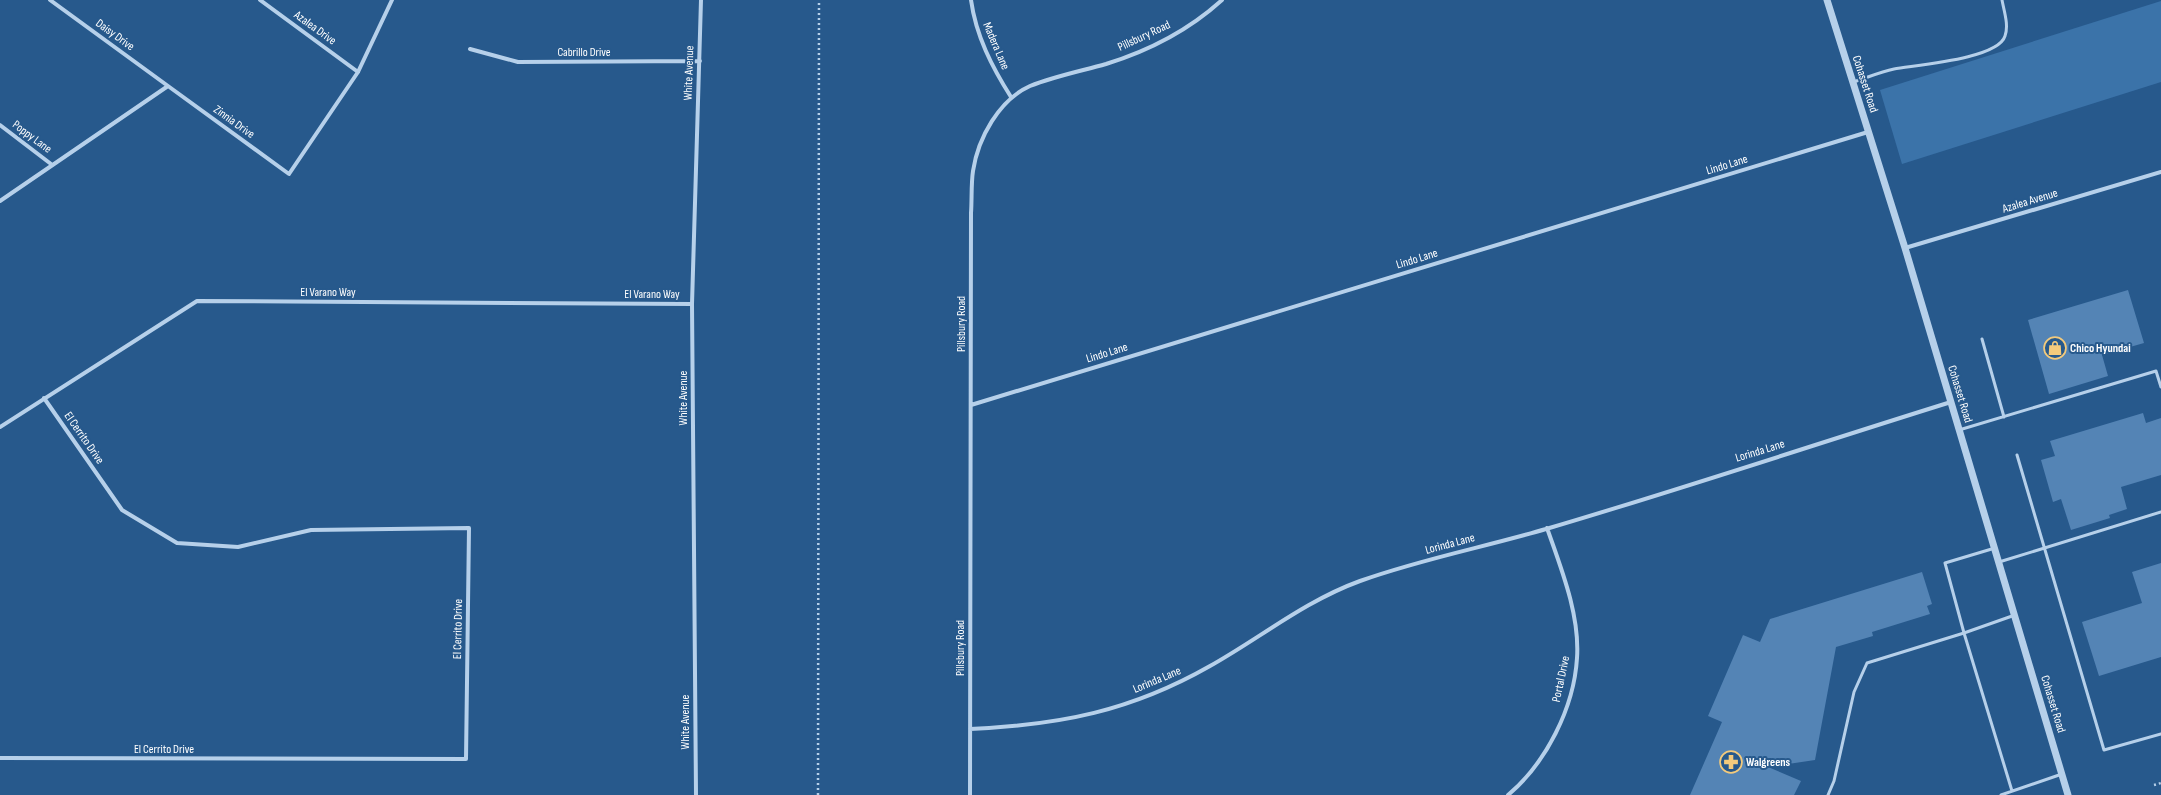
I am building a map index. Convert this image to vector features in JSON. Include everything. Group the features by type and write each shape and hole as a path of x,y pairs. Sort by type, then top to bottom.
{"street":[{"name":"Daisy Drive","path":"50,0 168,86"},
{"name":"Azalea Drive","path":"260,0 358,72"},
{"name":"Zinnia Drive","path":"168,86 289,174 358,72 392,0"},
{"name":"White Avenue","path":"696,795 692,304 701,0"},
{"name":"Madera Lane","path":"971,0 973,15 981,42 993,68 1011,98"},
{"name":"Pillsbury Road","path":"970,795 973,170 982,142 994,118 1011,98 1029,87 1050,78 1107,63 1162,42 1210,11 1222,0"},
{"name":"Cohasset Road","path":"1827,0 1905,248 2068,795"},
{"name":"Cabrillo Drive","path":"470,50 518,62 700,61"},
{"path":"0,201 51,164 168,86"},
{"name":"Poppy Lane","path":"0,125 51,164"},
{"name":"Lindo Lane","path":"971,405 1868,132"},
{"name":"Azalea Avenue","path":"1905,248 2161,172"},
{"name":"El Varano Way","path":"0,427 197,301 692,304"},
{"name":"El Cerrito Drive","path":"0,758 466,759 469,528 311,530 238,547 177,543 122,510 44,398"},
{"name":"Lorinda Lane","path":"970,729 1001,728 1067,720 1102,712 1178,683 1205,669 1317,601 1359,582 1547,528 1951,402"},
{"name":"Portal Drive","path":"1508,795 1520,784 1544,753 1560,722 1572,690 1577,658 1575,626 1569,597 1547,528"}],"lane":[{"path":"1853,82 1892,70 1958,59 1985,52 1998,45 2005,37 2006,20 2002,0"},
{"path":"1982,339 2004,417"},
{"path":"1960,430 2161,370"},
{"path":"2156,371 2161,387"},
{"path":"2017,455 2104,750 2161,734"},
{"path":"1999,562 2161,512"},
{"path":"1995,548 1945,563 1964,633 2012,791"},
{"path":"1828,795 1834,781 1854,692 1867,663 1964,633 2015,615"},
{"path":"2001,795 2062,774"}],"path":[{"path":"818,795 819,0"},
{"path":"2154,785 2161,783"}],"shaded area":[{"path":"2161,1 2161,82 1902,164 1880,90"}],"building":[{"path":"2128,290 2144,343 2102,355 2108,376 2049,394 2028,320"},
{"path":"2143,413 2146,423 2161,418 2161,475 2121,487 2127,509 2109,515 2110,518 2071,530 2061,499 2053,502 2041,460 2055,456 2050,441"},
{"path":"2161,563 2161,657 2099,676 2082,622 2142,603 2132,572"},
{"path":"1922,572 1932,604 1927,606 1930,614 1872,632 1873,636 1836,647 1815,760 1768,767 1801,781 1794,795 1690,795 1722,722 1708,716 1743,635 1760,642 1770,619"}],"place":[{"name":"Chico Hyundai","path":"2055,348"},
{"name":"Walgreens","path":"1731,762"}]}
